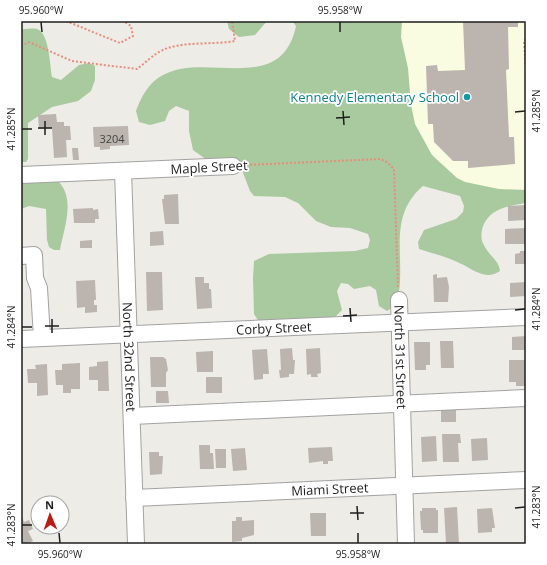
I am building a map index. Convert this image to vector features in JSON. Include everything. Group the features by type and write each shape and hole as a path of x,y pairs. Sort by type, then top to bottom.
{"street":[{"name":"Maple Street","path":"21,175 233,166"},
{"name":"North 32nd Street","path":"123,171 136,544"},
{"path":"21,256 34,255 35,278 39,288 42,338"},
{"name":"North 31st Street","path":"399,300 406,544"},
{"name":"Corby Street","path":"21,339 526,317"},
{"path":"132,416 526,398"},
{"name":"Miami Street","path":"134,498 526,480"}],"path":[{"path":"66,21 120,43 133,36 131,26 123,21"},
{"path":"21,46 29,42 72,61 136,69 164,49 203,42 220,44 235,41 232,21"},
{"path":"526,40 524,40 526,72"},
{"name":"Maple Street","path":"233,166 380,159 387,162 394,169"},
{"name":"North 31st Street","path":"394,169 399,300"}],"shaded area":[{"path":"381,21 526,21 526,193 473,194 419,176"}],"green space":[{"path":"227,21 267,21 255,35 239,37 229,29"},
{"path":"292,21 402,21 401,37 408,68 411,105 415,124 432,155 457,178 465,182 499,189 526,190 526,203 505,207 493,213 488,217 482,230 483,243 498,264 500,271 494,274 483,274 451,259 419,249 418,242 424,230 456,219 463,212 464,206 460,196 423,186 411,199 404,213 401,227 400,274 396,305 387,311 379,306 376,290 370,286 354,289 348,284 341,283 337,291 342,310 333,319 261,325 254,314 254,261 269,254 355,251 368,248 370,240 368,234 350,228 331,227 316,221 298,203 285,197 254,196 250,191 242,170 226,160 207,160 193,150 189,131 189,111 176,106 169,111 165,121 150,125 139,122 136,111 146,90 163,75 180,69 200,67 240,68 259,66 275,60 288,48 296,26"},
{"path":"37,29 41,31 44,36 48,50 52,77 61,80 79,65 89,63 95,66 95,80 91,91 78,101 52,107 28,123 28,159 26,162 21,162 21,30"},
{"path":"58,181 63,188 68,205 60,250 54,250 49,247 47,240 46,209 29,206 21,209 21,183"}],"building":[{"name":"Kennedy Elementary School","path":"463,21 518,21 518,27 508,27 509,69 506,70 509,137 514,137 515,164 468,168 468,161 453,161 434,142 433,124 428,124 426,66 437,65 438,71 465,70"},
{"path":"56,114 57,122 64,122 64,126 70,126 71,140 66,140 67,157 54,158 52,128 39,129 38,115"},
{"path":"128,126 129,145 110,146 110,149 100,150 100,147 94,147 93,127"},
{"path":"72,148 78,148 79,160 73,160"},
{"path":"178,194 179,224 165,224 162,199 164,199 164,195"},
{"path":"526,205 526,220 508,221 508,206"},
{"path":"93,208 93,210 98,209 99,219 95,219 95,223 74,223 73,209"},
{"path":"526,228 526,244 505,244 505,229"},
{"path":"163,231 164,245 150,246 150,232"},
{"path":"92,240 92,248 80,248 80,241"},
{"path":"520,251 526,251 526,264 515,264 515,254 520,253"},
{"path":"146,272 162,272 163,310 147,311"},
{"path":"437,274 437,278 447,277 449,287 448,302 434,302 433,275"},
{"path":"195,277 204,277 204,283 209,283 209,289 211,289 212,308 197,309"},
{"path":"95,280 96,300 94,300 94,305 97,305 97,312 85,313 85,307 77,308 76,281"},
{"path":"526,282 526,296 510,297 510,283"},
{"path":"526,336 526,350 512,350 512,337"},
{"path":"440,341 453,341 454,368 441,368"},
{"path":"414,342 430,342 430,365 426,365 426,370 415,370"},
{"path":"292,348 293,360 295,360 294,374 289,374 289,377 280,378 280,349"},
{"path":"320,348 321,373 317,374 318,377 311,377 311,374 307,375 306,349"},
{"path":"267,349 269,374 263,374 263,379 254,380 252,350"},
{"path":"213,351 213,372 197,372 196,352"},
{"path":"150,357 163,357 166,359 168,370 166,373 166,387 151,387"},
{"path":"509,360 526,360 526,386 516,386 516,382 509,382"},
{"path":"108,361 109,391 98,391 98,380 89,380 89,367 97,366 97,362"},
{"path":"80,363 80,389 71,389 71,393 63,393 63,385 56,385 55,370 62,370 62,364"},
{"path":"47,364 48,395 37,396 37,383 28,383 27,369 36,369 35,365"},
{"path":"206,377 222,377 222,393 206,393"},
{"path":"156,391 168,391 169,403 156,403"},
{"path":"441,407 456,407 456,422 441,422"},
{"path":"442,434 460,434 461,443 458,443 459,462 443,462"},
{"path":"436,436 437,461 422,462 421,437"},
{"path":"487,438 488,460 472,461 471,439"},
{"path":"199,445 210,445 210,453 213,453 214,469 200,469"},
{"path":"332,447 333,461 328,461 328,464 323,464 323,461 309,463 308,448"},
{"path":"245,448 247,470 233,471 231,449"},
{"path":"215,449 226,449 226,468 216,468"},
{"path":"149,452 159,452 159,456 163,456 162,474 150,475"},
{"path":"457,507 459,544 446,544 444,508"},
{"path":"422,508 436,508 436,510 438,510 438,533 423,533 423,530 421,530 420,511 422,511"},
{"path":"492,508 495,528 492,528 492,532 478,533 477,509"},
{"path":"310,513 326,513 326,536 311,536"},
{"path":"21,514 24,522 29,520 30,522 30,530 28,531 33,541 26,544 21,544"},
{"path":"236,517 242,517 242,521 254,520 254,535 242,538 242,541 232,542 232,521 236,521"}],"place":[{"name":"Kennedy Elementary School","path":"467,97"}]}
